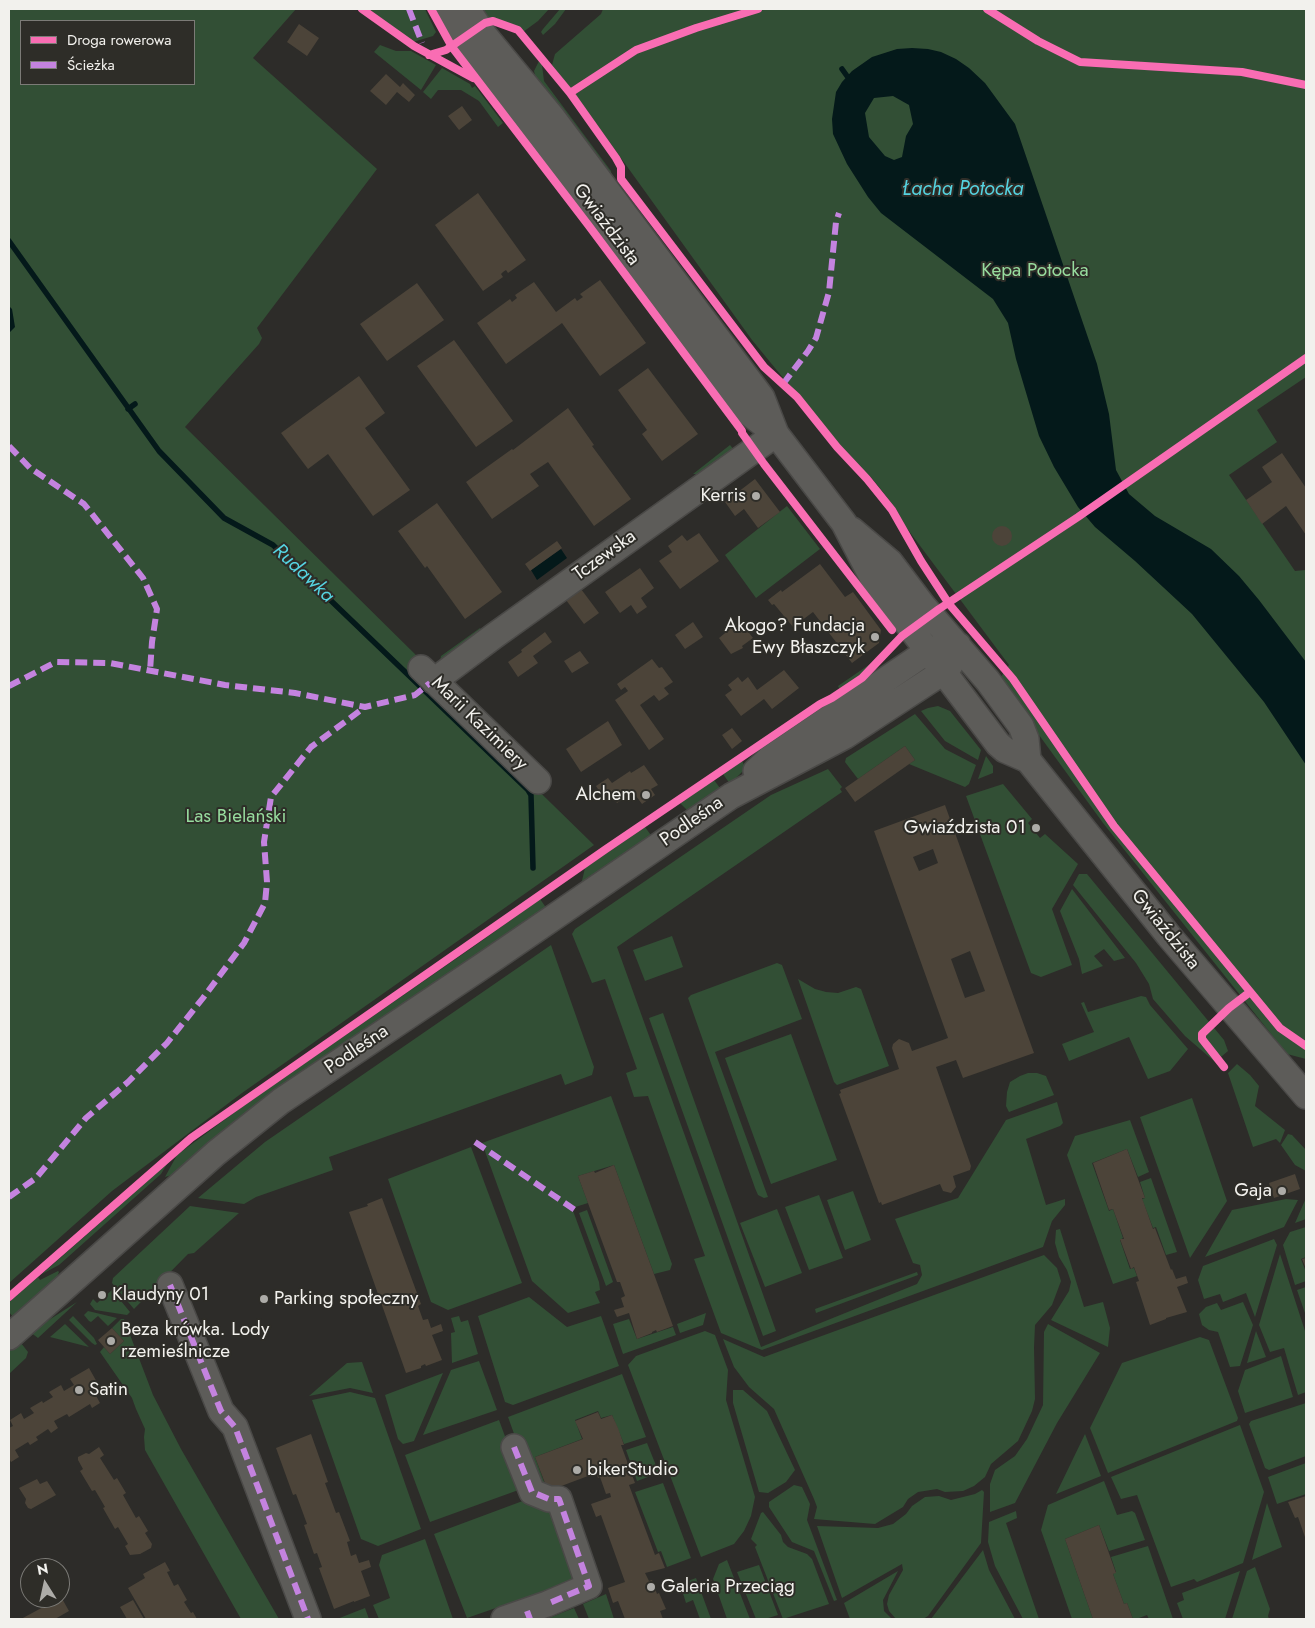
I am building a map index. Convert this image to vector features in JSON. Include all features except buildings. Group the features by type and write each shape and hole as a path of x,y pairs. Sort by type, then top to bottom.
{"street":[{"name":"Gwiaździsta","path":"445,9 462,39 745,410 776,434 844,523 872,578 998,744 1005,750 1028,760 1169,936 1306,1096"},
{"name":"Gwiaździsta","path":"467,9 485,36 552,117 762,398 776,434"},
{"path":"518,110 517,91 521,80"},
{"name":"Tczewska","path":"428,674 494,636 776,434"},
{"name":"Gwiaździsta","path":"844,523 890,562 924,607 988,681 1021,726 1026,739 1028,760"},
{"name":"Podleśna","path":"9,1337 216,1153 264,1114 730,796 845,736 943,672 955,656 958,645 938,647 928,651 770,758 730,796"},
{"name":"Marii Kazimiery","path":"428,674 538,781"},
{"path":"170,1285 221,1411 235,1427 308,1619"},
{"path":"504,1619 535,1611 589,1586 559,1499 549,1499 532,1492 514,1447"}],"green space":[{"name":"Las Bielański","path":"9,9 296,9 253,58 377,169 257,328 262,338 259,344 185,427 423,662 470,724 594,845 242,1093 112,1191 9,1283"},
{"path":"369,9 425,9 436,32 433,36 413,42"},
{"path":"478,9 549,9 538,21 523,32 517,26 494,19 485,20"},
{"path":"560,9 566,9 555,24 543,35 541,32"},
{"name":"Kępa Potocka","path":"603,9 1306,9 1306,377 1257,410 1277,442 1229,475 1295,571 1306,570 1306,1059 1287,1054 1103,823 999,680 1009,665 906,527 896,509 870,476 853,463 752,340 552,65 555,54 601,14"},
{"path":"380,45 396,51 411,51 436,65 421,90 374,52"},
{"path":"539,61 542,65 544,81 611,171 612,179 536,79 534,71"},
{"path":"442,68 470,84 472,88 475,86 503,123 498,127 479,101 461,90 438,90 431,99 423,92"},
{"path":"730,445 735,451 700,474 693,474"},
{"path":"787,506 820,549 756,598 725,555"},
{"path":"480,628 483,633 440,661 441,656"},
{"path":"873,662 864,673 840,690 838,686"},
{"path":"938,706 950,711 981,750 978,760 945,741 921,711"},
{"path":"915,714 945,749 976,765 969,784 965,787 909,764 915,760 905,746 858,779 845,762 846,758"},
{"path":"986,756 993,766 993,773 978,779"},
{"path":"742,761 746,768 730,784 723,774"},
{"path":"828,769 842,787 840,789 842,792 617,947 761,1347 917,1284 922,1275 920,1265 913,1263 895,1219 958,1198 1006,1120 1057,1102 1063,1123 1060,1126 1026,1139 1046,1205 1065,1199 1065,1205 1052,1221 1043,1247 762,1350 721,1333 694,1259 705,1256 648,1096 634,1097 626,1073 637,1069 605,979 592,983 572,934 575,929 771,795"},
{"path":"714,780 720,788 719,792 689,812 680,803"},
{"path":"1003,784 1032,819 1028,823 1040,838 1045,834 1078,864 1052,909 1072,965 1041,977 1031,973 966,796"},
{"path":"645,827 653,838 581,885 585,868"},
{"path":"1079,874 1087,874 1224,1040 1228,1051 1215,1062 1185,1036 1153,999 1149,984 1136,963 1073,885"},
{"path":"1072,889 1125,958 1114,961 1104,949 1094,956 1103,966 1082,974 1079,959 1060,911"},
{"path":"540,899 547,909 178,1173 165,1177 177,1155 246,1104"},
{"path":"672,936 683,967 645,981 633,950"},
{"path":"551,945 594,1067 592,1075 565,1085 561,1074 329,1157 333,1170 256,1197 244,1204 198,1198 265,1142"},
{"path":"777,963 782,965 802,1019 715,1052 768,1197 764,1198 758,1195 755,1188 688,998 691,995"},
{"path":"798,979 815,989 826,992 838,993 856,987 861,989 889,1066 837,1085 834,1082"},
{"path":"1141,996 1146,997 1150,1005 1188,1049 1170,1071 1148,1079 1129,1037 1069,1061 1062,1044 1094,1032 1081,1003 1084,1002 1088,1012"},
{"path":"663,1013 776,1331 763,1336 649,1018"},
{"path":"791,1034 837,1160 771,1184 725,1058"},
{"path":"1237,1064 1259,1086 1255,1106 1285,1130 1280,1143 1276,1139 1253,1147 1228,1073"},
{"path":"1028,1073 1046,1076 1054,1095 1009,1112 1006,1106 1010,1082"},
{"path":"611,1096 672,1264 670,1270 654,1274 614,1165 578,1176 588,1203 572,1208 599,1282 600,1290 595,1292 600,1303 568,1313 532,1281 482,1143"},
{"path":"1192,1098 1227,1201 1190,1258 1140,1117"},
{"path":"1130,1120 1149,1172 1138,1177 1127,1149 1092,1163 1109,1211 1113,1209 1123,1238 1120,1240 1130,1269 1134,1268 1137,1276 1113,1284 1067,1155 1075,1136"},
{"path":"1288,1134 1292,1135 1306,1150 1306,1171 1295,1165 1281,1145"},
{"path":"471,1147 522,1283 448,1310 431,1302 388,1179"},
{"path":"167,1164 161,1174 59,1265 42,1274"},
{"path":"1151,1178 1177,1252 1166,1255 1156,1227 1153,1228 1142,1199 1145,1198 1140,1182"},
{"path":"853,1191 871,1240 845,1250 827,1200"},
{"path":"819,1195 843,1258 809,1270 785,1207"},
{"path":"1306,1198 1306,1219 1295,1223"},
{"path":"1286,1199 1298,1200 1284,1227 1205,1257 1232,1210"},
{"path":"190,1206 239,1213 194,1253 188,1254 134,1309 112,1283 113,1278"},
{"path":"777,1209 802,1273 765,1287 740,1223"},
{"path":"587,1210 613,1282 606,1286 579,1213"},
{"path":"1306,1227 1306,1257 1301,1259 1306,1272 1306,1281 1295,1285 1283,1245 1290,1232"},
{"path":"1060,1229 1084,1307 1103,1302 1110,1328 1108,1347 1051,1320 1069,1291 1071,1282 1067,1270 1059,1257 1055,1243 1056,1230"},
{"path":"1274,1239 1277,1245 1255,1317 1246,1293 1223,1302 1220,1294 1204,1299 1198,1280 1203,1266"},
{"path":"1280,1254 1306,1334 1306,1392 1298,1395 1284,1348 1270,1352 1259,1325"},
{"path":"1044,1255 1057,1268 1061,1281 1052,1305 1035,1325 1035,1399 1032,1411 1018,1441 991,1464 985,1477 974,1486 963,1491 945,1492 937,1489 918,1492 908,1499 903,1507 875,1524 814,1519 817,1507 774,1409 749,1387 734,1367 723,1339 764,1357"},
{"path":"58,1271 55,1282 13,1317 9,1312 9,1302 38,1277 40,1280"},
{"path":"917,1272 918,1275 816,1313 815,1309"},
{"path":"1306,1287 1306,1316 1297,1290"},
{"path":"112,1290 130,1312 127,1315 95,1310 90,1304 93,1299 97,1303"},
{"path":"529,1297 567,1327 601,1316 619,1366 513,1405 505,1402 478,1316"},
{"path":"77,1302 38,1338 30,1332"},
{"path":"1243,1302 1253,1325 1240,1366 1230,1367 1218,1332 1209,1330 1202,1325 1199,1314 1206,1307 1217,1303 1221,1310"},
{"path":"88,1311 117,1318 108,1326 98,1316 91,1322 84,1315"},
{"path":"706,1313 703,1325 680,1333 677,1324"},
{"path":"73,1316 94,1338 97,1344 92,1343 69,1320"},
{"path":"459,1316 461,1322 468,1320 478,1354 452,1363 451,1333 455,1332 451,1318"},
{"path":"121,1319 124,1319 153,1395 181,1449 279,1619 241,1619 145,1450 145,1429 132,1398 100,1352 104,1347 110,1354 124,1341 112,1328"},
{"path":"629,1319 637,1339 673,1327 676,1335 623,1354 613,1324"},
{"path":"65,1324 89,1347 50,1337"},
{"path":"1048,1324 1100,1353 1057,1423 1015,1503 990,1512 990,1484 995,1470 1015,1456 1027,1439 1043,1405 1044,1332"},
{"path":"705,1331 715,1335 728,1370 726,1400 755,1497 751,1516 744,1531 734,1544 701,1557 628,1365 636,1356"},
{"path":"1256,1331 1266,1357 1247,1363"},
{"path":"1200,1337 1209,1340 1238,1418 1237,1421 1108,1473 1090,1428 1122,1363"},
{"path":"17,1343 21,1343 28,1352 26,1358 9,1374 9,1350"},
{"path":"1281,1356 1293,1397 1245,1413 1238,1391 1245,1370"},
{"path":"479,1361 497,1410 423,1435 451,1370"},
{"path":"362,1362 373,1393 350,1388 309,1396 347,1363"},
{"path":"443,1373 414,1441 403,1444 398,1439 385,1395"},
{"path":"622,1374 646,1437 624,1444 612,1415 601,1418 598,1411 575,1420 582,1439 535,1457 547,1490 534,1489 508,1417"},
{"path":"733,1390 743,1390 767,1411 795,1470 786,1482 768,1493 759,1492 733,1403"},
{"path":"350,1392 375,1398 421,1529 378,1546 361,1539 312,1400"},
{"path":"1306,1403 1306,1456 1269,1470 1265,1468 1249,1424 1251,1421"},
{"path":"499,1420 524,1488 430,1522 405,1455"},
{"path":"1240,1425 1264,1492 1243,1563 1197,1582 1194,1579 1171,1587 1137,1495 1121,1499 1111,1477"},
{"path":"1085,1434 1101,1476 1056,1494"},
{"path":"647,1443 659,1473 637,1481 626,1450"},
{"path":"1306,1463 1306,1494 1277,1504 1268,1477"},
{"path":"1104,1481 1117,1515 1132,1511 1135,1513 1145,1540 1109,1551 1099,1525 1065,1539 1093,1619 1072,1619 1041,1530 1048,1505"},
{"path":"663,1483 691,1558 667,1567 661,1551 658,1552 635,1492"},
{"path":"794,1485 802,1487 810,1504 807,1520 837,1600 834,1601 814,1551 792,1542 769,1507 769,1502"},
{"path":"982,1490 984,1492 981,1543 928,1616 923,1619 896,1619 889,1611 887,1604 889,1595 903,1570 902,1564 842,1598 817,1526 878,1528 893,1524 906,1514 912,1506 925,1497 939,1496 951,1500 975,1494"},
{"path":"528,1499 554,1509 578,1576 568,1583 467,1618 434,1534"},
{"path":"1267,1503 1282,1547 1252,1560"},
{"path":"1016,1511 1017,1518 1006,1523 1039,1619 1023,1619 995,1566 988,1542 989,1522"},
{"path":"763,1512 788,1547 807,1554 812,1559 829,1604 783,1619 755,1547 757,1545 751,1539"},
{"path":"425,1539 453,1619 379,1619 373,1605 390,1598 379,1565 382,1555"},
{"path":"1148,1546 1173,1619 1149,1619 1147,1615 1139,1619 1133,1619 1127,1603 1124,1604 1113,1574 1116,1572 1111,1557"},
{"path":"983,1550 989,1570 1015,1619 931,1619"},
{"path":"727,1560 750,1619 727,1619 713,1579 719,1564"},
{"path":"759,1565 778,1615 765,1619 756,1619 737,1572"},
{"path":"1255,1567 1270,1609 1269,1619 1232,1619 1247,1571"},
{"path":"898,1571 883,1600 884,1611 892,1619 850,1619 844,1603"},
{"path":"1240,1571 1225,1619 1183,1619 1177,1603 1184,1600 1182,1593"},
{"path":"696,1578 711,1619 700,1619 693,1600 686,1603 680,1584"},
{"path":"606,1594 614,1619 589,1619 583,1604"},
{"path":"365,1608 369,1619 337,1619"},
{"path":"574,1608 579,1619 549,1619 549,1618"}],"water":[{"name":"Łacha Potocka","path":"897,49 928,49 941,52 956,59 985,83 1015,124 1097,364 1109,414 1116,470 1129,494 1155,516 1211,549 1239,576 1306,662 1306,765 1264,702 1192,614 1095,527 1078,507 1054,467 1039,436 1016,359 1008,323 993,299 881,213 868,197 847,164 833,134 832,119 836,92 852,71 872,57","holes":["893,96 909,105 913,124 906,136 902,157 894,160 885,156 869,137 865,113 874,98"]},
{"path":"9,306 12,309 15,327 9,333"},
{"path":"561,549 567,558 537,580 531,570"}],"waterway":[{"path":"842,69 847,76"},
{"name":"Rudawka","path":"9,241 159,451 224,518 273,545 528,790 531,795 533,868"},
{"name":"Rudawka","path":"128,409 135,404"}],"marked path":[{"path":"409,9 422,43"},
{"path":"783,384 816,338 829,292 836,222 839,213"},
{"path":"9,446 30,468 84,504 143,578 157,609 150,671"},
{"path":"9,686 56,662 110,663 225,685 295,693 365,707 415,695 430,683"},
{"path":"9,1197 36,1178 86,1118 128,1082 167,1043 244,943 265,903 267,882 264,842 271,797 311,747 365,707"},
{"path":"475,1142 575,1210"},
{"path":"170,1285 221,1411 235,1427 308,1619"},
{"path":"514,1447 532,1492 549,1499 559,1499 589,1586 547,1604"},
{"path":"527,1611 530,1619"}],"cycle path":[{"path":"362,9 414,46 473,78"},
{"path":"431,9 452,47 589,226 742,431 764,464 892,630"},
{"path":"429,55 446,50 485,23 493,21 518,30 570,93 636,50 696,28 758,9"},
{"path":"987,9 1038,41 1080,62 1242,72 1306,85"},
{"path":"570,93 616,158 621,167 621,179 764,367 797,397 837,447 867,479 892,510 921,561 949,604 1013,679 1114,826 1280,1028 1306,1046"},
{"path":"9,1297 191,1138 606,849 820,704 862,678 902,636 939,609 1078,517 1306,358"},
{"path":"1224,1067 1202,1039 1202,1034 1229,1008 1250,992"}],"place":[{"name":"Kerris","path":"756,496"},
{"name":"Akogo? Fundacja Ewy Błaszczyk","path":"875,637"},
{"name":"Alchem","path":"646,795"},
{"name":"Gwiaździsta 01","path":"1036,828"},
{"name":"Gaja","path":"1282,1191"},
{"name":"Klaudyny 01","path":"102,1295"},
{"name":"Parking społeczny","path":"264,1299"},
{"name":"Beza krówka. Lody rzemieślnicze","path":"111,1341"},
{"name":"Satin","path":"79,1390"},
{"name":"bikerStudio","path":"577,1470"},
{"name":"Galeria Przeciąg","path":"651,1587"}]}
